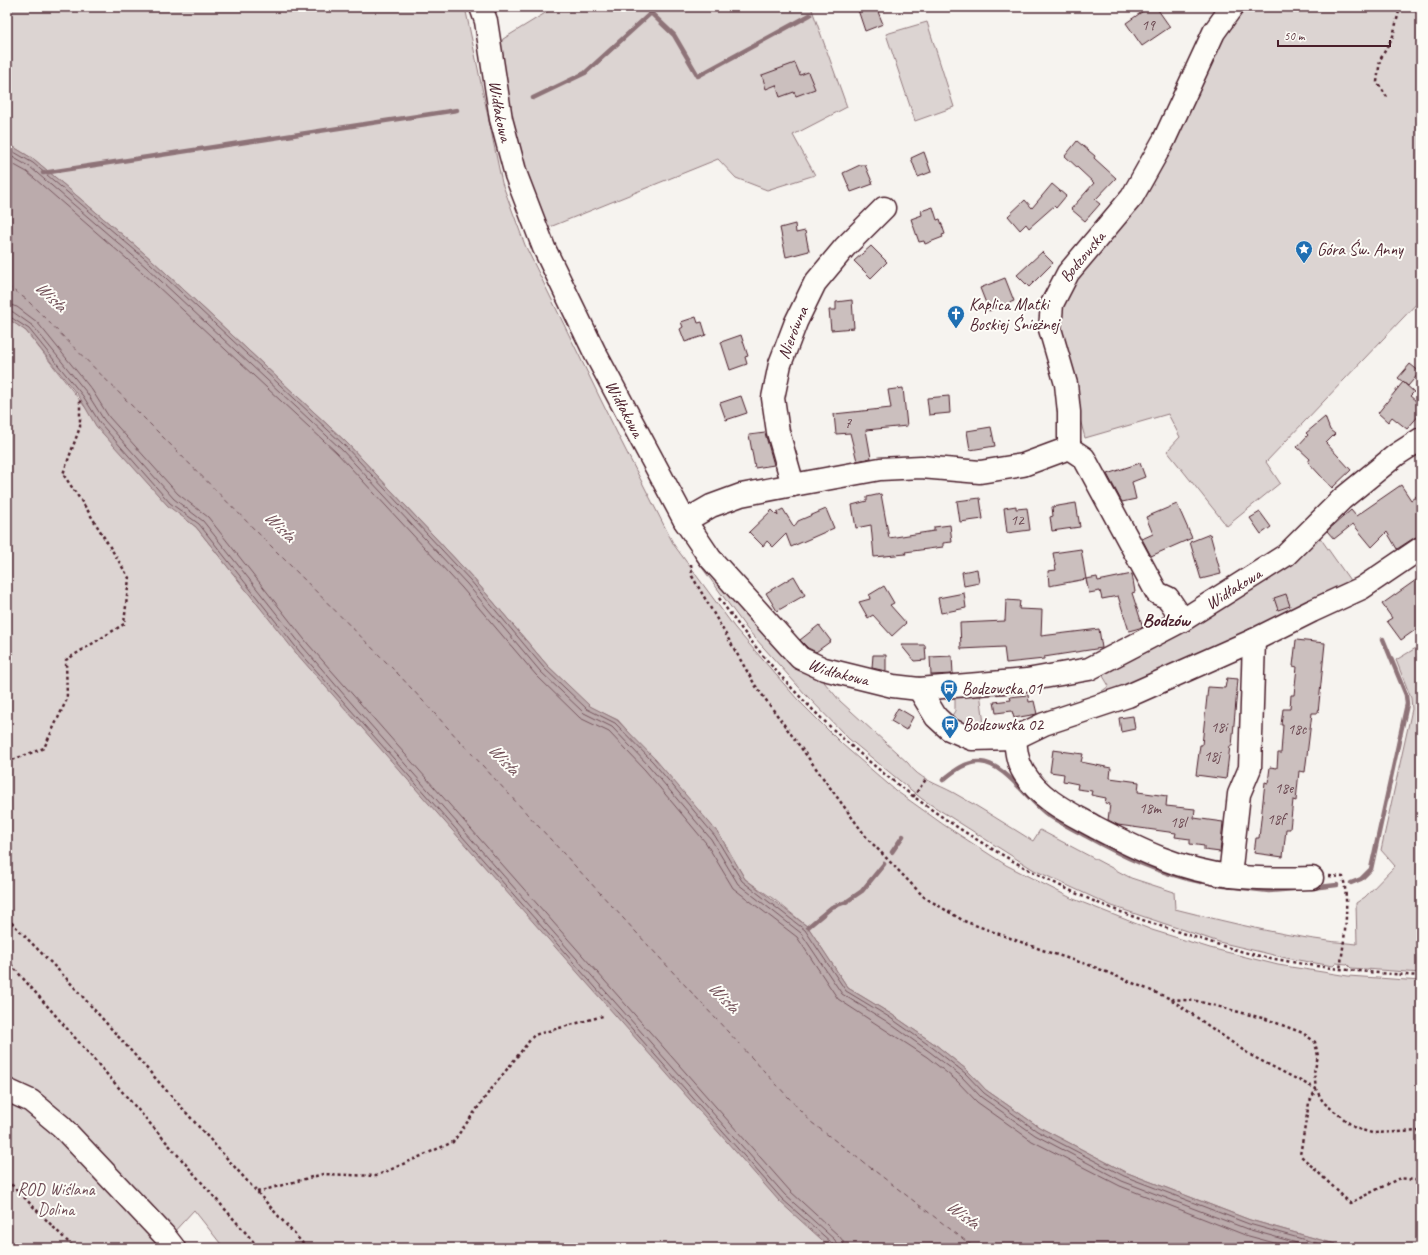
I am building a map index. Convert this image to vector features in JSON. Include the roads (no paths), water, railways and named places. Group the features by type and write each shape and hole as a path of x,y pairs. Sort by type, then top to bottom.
{"street":[{"name":"Widłakowa","path":"481,7 486,21 501,119 516,175 544,248 595,353 685,521 710,558 800,658 824,670 893,686 918,689 1027,680 1089,669 1183,620 1286,555 1342,499 1396,455 1421,438"},
{"name":"Bodzowska","path":"1069,448 1069,412 1066,384 1050,328 1052,304 1068,273 1132,197 1164,140 1214,32 1232,7"},
{"name":"Nierówna","path":"793,485 778,432 773,398 780,364 796,322 815,283 845,247 884,208"},
{"path":"685,521 711,506 741,495 793,485 880,469 921,467 980,472 1024,465 1069,448 1084,458 1157,593 1168,598 1183,620"},
{"path":"918,689 936,717 944,725 956,733 972,739 1015,738 1044,724 1128,696 1254,640 1312,610 1362,588 1421,548"},
{"path":"1230,876 1239,794 1250,768 1254,640"},
{"path":"1015,738 1016,754 1023,772 1058,808 1159,859 1230,876 1273,879 1312,878"},
{"path":"7,1090 31,1101 61,1126 164,1235 174,1248"}],"water":[{"name":"Wisła","path":"7,143 35,160 152,260 347,443 473,578 547,665 590,706 617,720 656,760 719,834 745,879 808,927 848,988 891,1014 936,1045 967,1070 986,1090 1039,1127 1125,1172 1250,1220 1349,1248 831,1248 779,1201 296,653 196,527 168,506 96,426 80,398 26,331 7,318"}],"waterway":[{"path":"533,98 585,73 651,13 674,35 698,76 810,15"},
{"path":"43,173 457,110"},
{"path":"1351,883 1361,879 1371,869 1407,704 1406,695 1383,639"},
{"path":"943,780 970,763 980,762 989,764 1007,776 1040,809 1062,823 1141,864 1170,874 1201,882"},
{"path":"892,852 903,836"},
{"path":"808,927 832,907 846,902 862,891 884,864"},
{"path":"1216,885 1269,891 1294,889"},
{"path":"1311,888 1337,885"}],"place":[{"name":"Góra Św. Anny","path":"1304,264"},
{"name":"Kaplica Matki Boskiej Śnieżnej","path":"956,329"},
{"name":"Bodzowska 01","path":"949,703"},
{"name":"Bodzowska 02","path":"950,739"}],"district":[{"name":"Bodzów","path":"1166,619"}],"park label":[{"name":"ROD Wiślana Dolina","path":"56,1199"}]}
